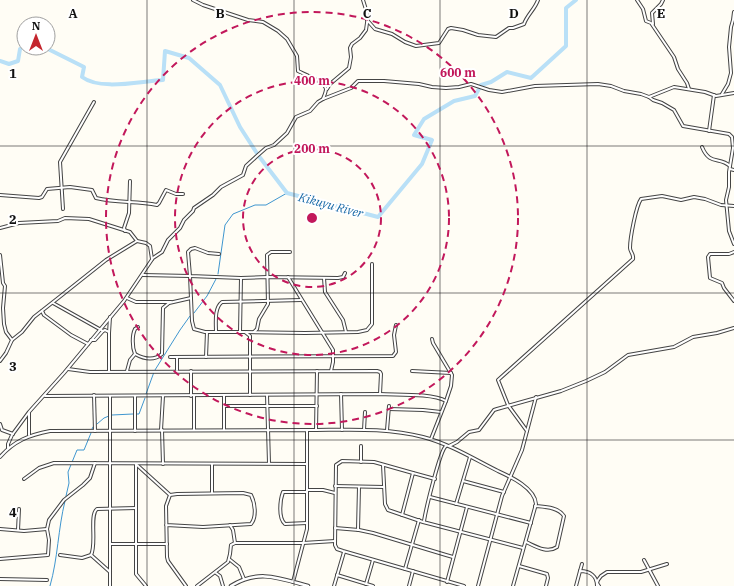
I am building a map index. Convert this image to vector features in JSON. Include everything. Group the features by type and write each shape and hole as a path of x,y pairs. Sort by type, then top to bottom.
{"street":[{"path":"193,0 203,5 248,20 263,22 278,31 287,39 297,56 298,70 313,78 324,86 326,90"},
{"path":"323,99 330,84 348,68 351,57 350,48 352,44 365,32 367,14 363,0"},
{"path":"367,20 376,30 392,34 405,42 416,46 422,46 439,44 448,29 451,28 463,30 480,36 496,37 509,28 524,24 527,15 534,9 538,0"},
{"path":"637,0 644,9 646,21 651,22 673,56 678,69 686,80 689,89"},
{"path":"653,25 652,13 663,0"},
{"path":"722,95 728,84 731,73 729,45 734,12"},
{"path":"8,448 8,444 13,434 29,412 68,369 100,328 127,298 152,261 162,252 168,240 180,228 184,220 194,208 214,195 221,187 243,175 246,166 266,148 274,145 287,133 296,117 310,111 323,99 351,88 358,81 376,80 419,84 433,87 459,87 471,84 489,90 502,92 535,86 598,84 611,86 624,91 650,97 653,100 674,110 682,125 729,134 732,136 734,144 726,206 729,231 734,244"},
{"path":"650,97 673,87 706,92 714,95 734,93"},
{"path":"709,131 714,95"},
{"path":"63,209 60,162 94,102"},
{"path":"702,147 705,154 712,159 724,162 730,166"},
{"path":"125,231 124,228 129,213 130,181"},
{"path":"0,195 39,198 42,197 47,188 61,187 92,190 96,198 110,201 142,202 157,205 166,190 176,194 183,194"},
{"path":"527,431 508,406 498,383 500,378 633,259 630,249 634,220 639,201 641,199 662,196 681,200 694,197 716,204 734,206"},
{"path":"0,228 19,223 51,222 71,218 89,219 125,231 132,234 137,241 146,243 150,246 152,261"},
{"path":"0,361 6,353 12,340 22,332 34,317 106,260 137,241"},
{"path":"218,254 208,253 195,248 188,252 192,321 194,329 207,332 364,332 370,328 372,324 372,264"},
{"path":"254,332 257,329 268,301 267,255 271,252 290,252"},
{"path":"734,252 729,254 709,254 708,257 710,279 722,283 724,289 734,301"},
{"path":"0,255 3,283 5,287 3,308 4,324 6,332 12,340"},
{"path":"143,275 241,278 324,278 344,277 345,273"},
{"path":"288,277 333,350 334,357 331,371"},
{"path":"240,332 241,278"},
{"path":"324,278 325,292 343,320 346,332"},
{"path":"1,286 5,287"},
{"path":"127,298 136,302 174,302"},
{"path":"138,327 135,329 133,334 133,351 135,354 143,358 157,357 162,354 164,308 166,305 174,302 191,298"},
{"path":"216,332 217,309 220,303 225,301 301,300"},
{"path":"53,303 103,331 107,330 109,334"},
{"path":"42,311 44,315 72,335 88,344"},
{"path":"108,371 109,324 111,317"},
{"path":"170,357 393,356 396,352 394,335 396,325"},
{"path":"423,522 443,448 457,442 469,432 479,430 494,410 561,391 601,374 628,355 676,346 693,337 719,333 734,328"},
{"path":"91,340 95,340 103,331"},
{"path":"206,357 207,332"},
{"path":"244,332 250,336 250,395"},
{"path":"431,439 451,386 452,373 432,339"},
{"path":"127,371 130,360 135,354"},
{"path":"177,357 177,371"},
{"path":"68,369 90,372 380,372 380,394"},
{"path":"191,371 194,430"},
{"path":"316,430 317,371"},
{"path":"412,371 452,373"},
{"path":"341,394 342,430"},
{"path":"44,396 380,394 422,396 446,401"},
{"path":"94,395 96,431"},
{"path":"224,395 224,430"},
{"path":"267,395 269,463"},
{"path":"110,396 110,586"},
{"path":"135,396 135,430"},
{"path":"163,396 161,430 163,464"},
{"path":"478,586 504,492 522,450 536,398"},
{"path":"224,406 317,406"},
{"path":"388,430 389,407 442,412"},
{"path":"29,412 29,435"},
{"path":"364,430 365,412"},
{"path":"0,424 2,430 13,434"},
{"path":"293,582 307,530 307,430"},
{"path":"0,457 8,448 29,435 58,431 388,430 431,439 511,477 532,493 535,498 536,506 513,586"},
{"path":"361,446 361,462"},
{"path":"456,504 470,457"},
{"path":"435,479 374,462 342,461 336,465 334,493 335,544 337,549 344,552 464,586"},
{"path":"24,479 34,470 51,463 307,464"},
{"path":"0,558 14,559 48,555 49,540 47,529 49,520 64,500 90,478 95,463"},
{"path":"136,464 170,495"},
{"path":"136,464 136,574 146,586"},
{"path":"212,464 212,494"},
{"path":"383,465 385,506 388,510 423,522 524,548"},
{"path":"402,515 413,473"},
{"path":"462,481 504,492"},
{"path":"358,487 358,530"},
{"path":"307,523 285,524 282,521 280,513 283,492 335,488 384,487"},
{"path":"323,490 334,493"},
{"path":"166,525 203,527 251,524 253,522 254,503 251,495 244,493 170,495"},
{"path":"170,495 166,506 166,544 168,561 186,586"},
{"path":"430,497 531,524"},
{"path":"526,542 544,549 551,550 557,547 564,515 555,509 536,506"},
{"path":"447,582 467,507"},
{"path":"91,555 94,541 94,513 98,509 136,508"},
{"path":"18,530 19,509"},
{"path":"405,569 419,520"},
{"path":"230,525 233,530 235,543"},
{"path":"335,528 358,530 453,556"},
{"path":"0,529 28,531 47,529"},
{"path":"197,586 216,573 228,562 231,545 235,543 303,543 335,541"},
{"path":"110,544 166,544"},
{"path":"334,586 344,552"},
{"path":"60,555 82,558 91,555"},
{"path":"91,555 110,572"},
{"path":"229,559 239,567 244,579"},
{"path":"364,584 373,560"},
{"path":"644,560 658,586"},
{"path":"576,586 582,564"},
{"path":"598,585 598,580 607,572 641,572 667,564"},
{"path":"519,566 546,574 548,578 546,586"},
{"path":"220,569 220,576 223,586"},
{"path":"409,586 413,571"},
{"path":"580,571 587,571 593,575 598,585"},
{"path":"216,573 220,576"},
{"path":"231,586 244,579 254,576 268,576 306,586"},
{"path":"337,576 373,586"},
{"path":"0,580 47,580"}],"waterway":[{"name":"Kikuyu River","path":"56,53 84,67 82,77 99,84 121,84 163,80 165,51 189,58 220,85 240,127 258,155 287,193 378,217 422,164 432,140 414,135 424,119 454,101 475,96 481,85 491,82 507,72 531,78 566,46 566,8 576,0"},
{"name":"Kikuyu River","path":"0,61 9,64 18,61 19,56"},
{"path":"218,274 225,225 233,214 255,205 266,205 287,193"},
{"path":"194,313 207,296 216,279"},
{"path":"155,370 190,316"},
{"path":"146,394 154,372"},
{"path":"137,414 139,414 145,398"},
{"path":"112,415 133,414"},
{"path":"97,424 109,416"},
{"path":"66,496 69,483 68,472 77,450 84,450 91,433"},
{"path":"50,586 55,565 65,501"}]}
